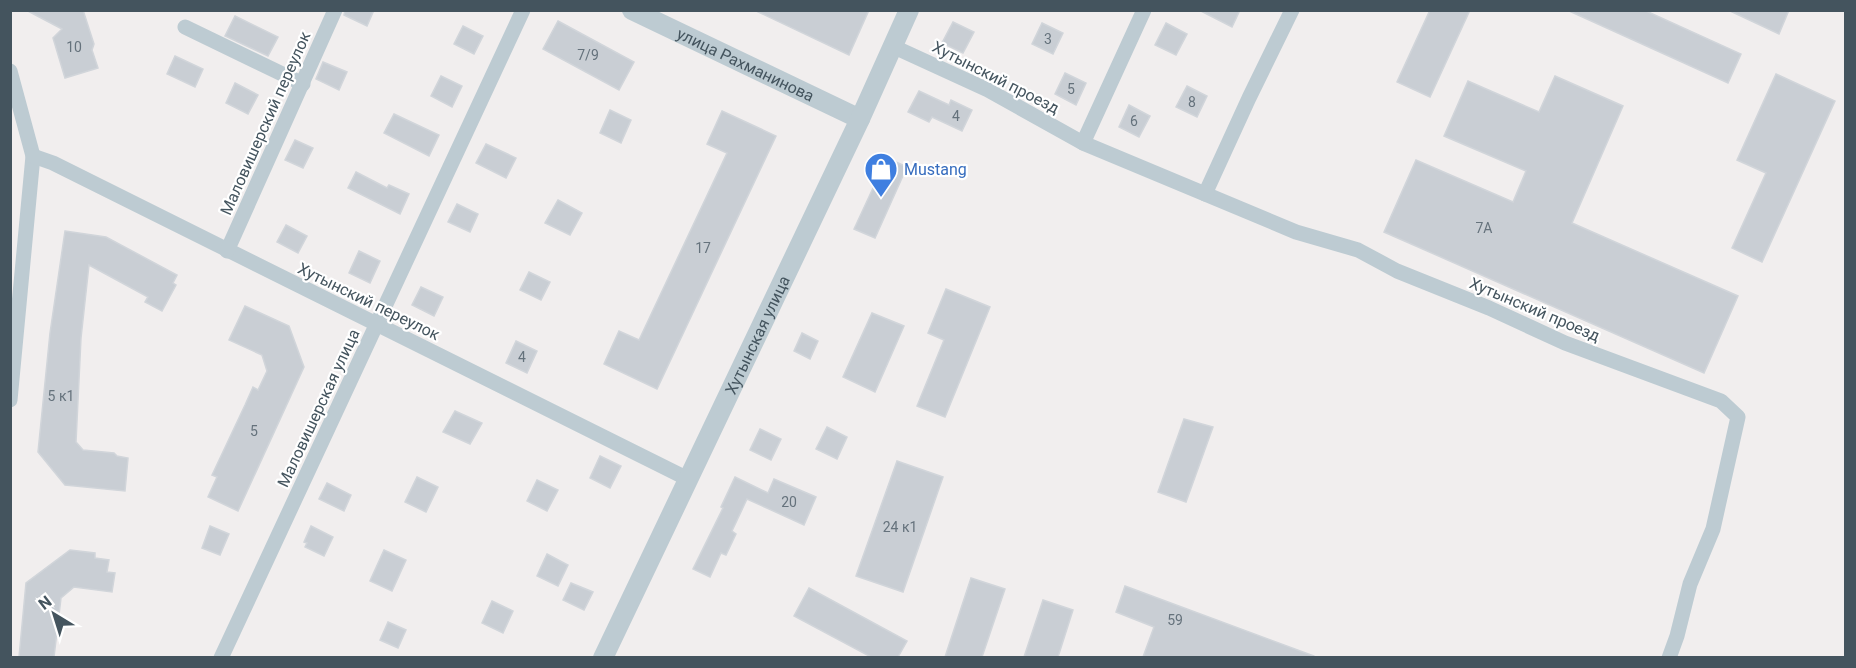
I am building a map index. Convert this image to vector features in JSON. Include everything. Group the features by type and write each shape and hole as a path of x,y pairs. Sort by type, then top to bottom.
{"street":[{"name":"Маловишерский переулок","path":"227,250 335,10"},
{"name":"Маловишерская улица","path":"221,657 523,10"},
{"name":"улица Рахманинова","path":"632,10 860,119"},
{"name":"Хутынская улица","path":"603,657 860,119 909,10"},
{"path":"1083,142 1144,10"},
{"path":"1205,194 1292,10"},
{"path":"185,27 303,84"},
{"name":"Хутынский проезд","path":"892,46 988,90 1083,142 1296,232 1358,250 1396,271 1490,308 1565,343 1721,401 1738,417 1713,529 1690,584 1677,636 1669,657"},
{"path":"10,72 33,156 10,400"},
{"name":"Хутынский переулок","path":"33,156 53,163 688,478"}],"building":[{"path":"26,10 83,10 94,44 92,50 98,68 65,78 53,38 62,29"},
{"path":"345,10 374,10 367,26 344,15"},
{"path":"754,10 869,10 849,55"},
{"path":"1199,10 1240,10 1232,27"},
{"path":"1430,10 1470,10 1430,97 1397,82"},
{"path":"1567,10 1644,10 1741,54 1728,83"},
{"path":"1728,10 1789,10 1779,34"},
{"path":"235,16 278,37 268,56 225,36"},
{"path":"558,21 634,62 619,90 543,49"},
{"path":"953,22 974,32 963,53 942,43"},
{"path":"1042,23 1063,33 1053,54 1032,44"},
{"path":"1166,23 1187,34 1176,55 1155,45"},
{"path":"463,26 483,36 474,54 454,44"},
{"path":"175,56 203,69 195,87 167,74"},
{"path":"323,62 347,72 339,90 316,79"},
{"path":"1065,73 1086,83 1076,105 1055,94"},
{"path":"1776,74 1835,101 1762,262 1732,248 1766,173 1737,160"},
{"path":"441,76 462,86 452,107 431,96"},
{"path":"1555,76 1623,106 1572,223 1738,296 1704,373 1384,232 1416,160 1513,202 1526,171 1444,136 1468,81 1539,112"},
{"path":"235,83 258,95 248,114 226,103"},
{"path":"1187,86 1207,96 1197,117 1176,107"},
{"path":"919,91 949,105 951,100 972,110 962,131 932,117 929,122 908,112"},
{"path":"1129,105 1150,116 1139,137 1119,127"},
{"path":"610,110 631,120 621,143 600,133"},
{"path":"722,111 776,136 657,389 604,364 619,331 639,340 727,153 707,144"},
{"path":"394,114 439,135 429,156 384,133"},
{"path":"295,140 313,148 303,168 285,160"},
{"path":"486,144 516,158 506,178 476,163"},
{"name":"Mustang","path":"887,158 907,167 875,238 854,229"},
{"path":"356,172 387,188 389,185 409,194 400,214 348,188"},
{"path":"558,200 582,213 570,235 545,223"},
{"path":"457,204 478,214 470,232 448,222"},
{"path":"286,225 307,236 298,253 277,242"},
{"path":"65,231 106,237 177,275 173,283 176,285 162,311 145,302 148,297 89,265 81,338 76,442 83,450 114,453 117,456 128,458 125,491 65,485 38,452 50,333"},
{"path":"359,251 380,261 370,283 349,273"},
{"path":"529,272 550,282 541,300 520,290"},
{"path":"421,287 443,297 434,316 412,305"},
{"path":"946,289 990,307 945,417 917,406 944,340 928,333"},
{"path":"245,306 289,326 304,367 238,511 208,497 217,477 212,475 253,387 258,390 267,371 262,355 229,340"},
{"path":"872,313 904,326 875,392 843,377"},
{"path":"802,333 818,341 810,359 794,351"},
{"path":"516,341 537,351 527,373 506,363"},
{"path":"455,411 482,423 470,444 443,432"},
{"path":"1184,419 1213,427 1186,502 1158,492"},
{"path":"827,427 847,437 837,459 816,449"},
{"path":"760,429 781,439 771,460 750,450"},
{"path":"600,456 621,466 610,488 590,478"},
{"path":"897,461 943,477 903,592 856,576"},
{"path":"417,477 438,487 426,512 405,502"},
{"path":"735,477 768,493 774,479 816,497 804,525 747,499 732,531 736,534 726,555 721,553 710,577 693,569 723,508 721,507"},
{"path":"537,480 558,490 547,511 527,501"},
{"path":"327,483 351,495 344,511 319,499"},
{"path":"210,526 229,534 220,555 202,548"},
{"path":"311,526 333,537 324,556 305,547 307,543 304,542"},
{"path":"70,550 95,553 95,558 109,560 107,572 115,573 112,592 74,587 61,598 54,657 19,657 26,583"},
{"path":"384,550 406,560 392,591 370,581"},
{"path":"547,554 568,565 558,586 537,576"},
{"path":"971,578 1005,589 982,657 945,657"},
{"path":"571,583 593,592 584,610 563,600"},
{"path":"1125,586 1314,657 1143,657 1154,627 1116,612"},
{"path":"809,588 907,641 898,657 871,657 794,616"},
{"path":"1043,600 1073,610 1058,657 1024,657"},
{"path":"492,601 513,611 503,633 482,623"},
{"path":"388,622 406,630 398,648 380,640"}],"place":[{"name":"Mustang","path":"881,198"}]}
